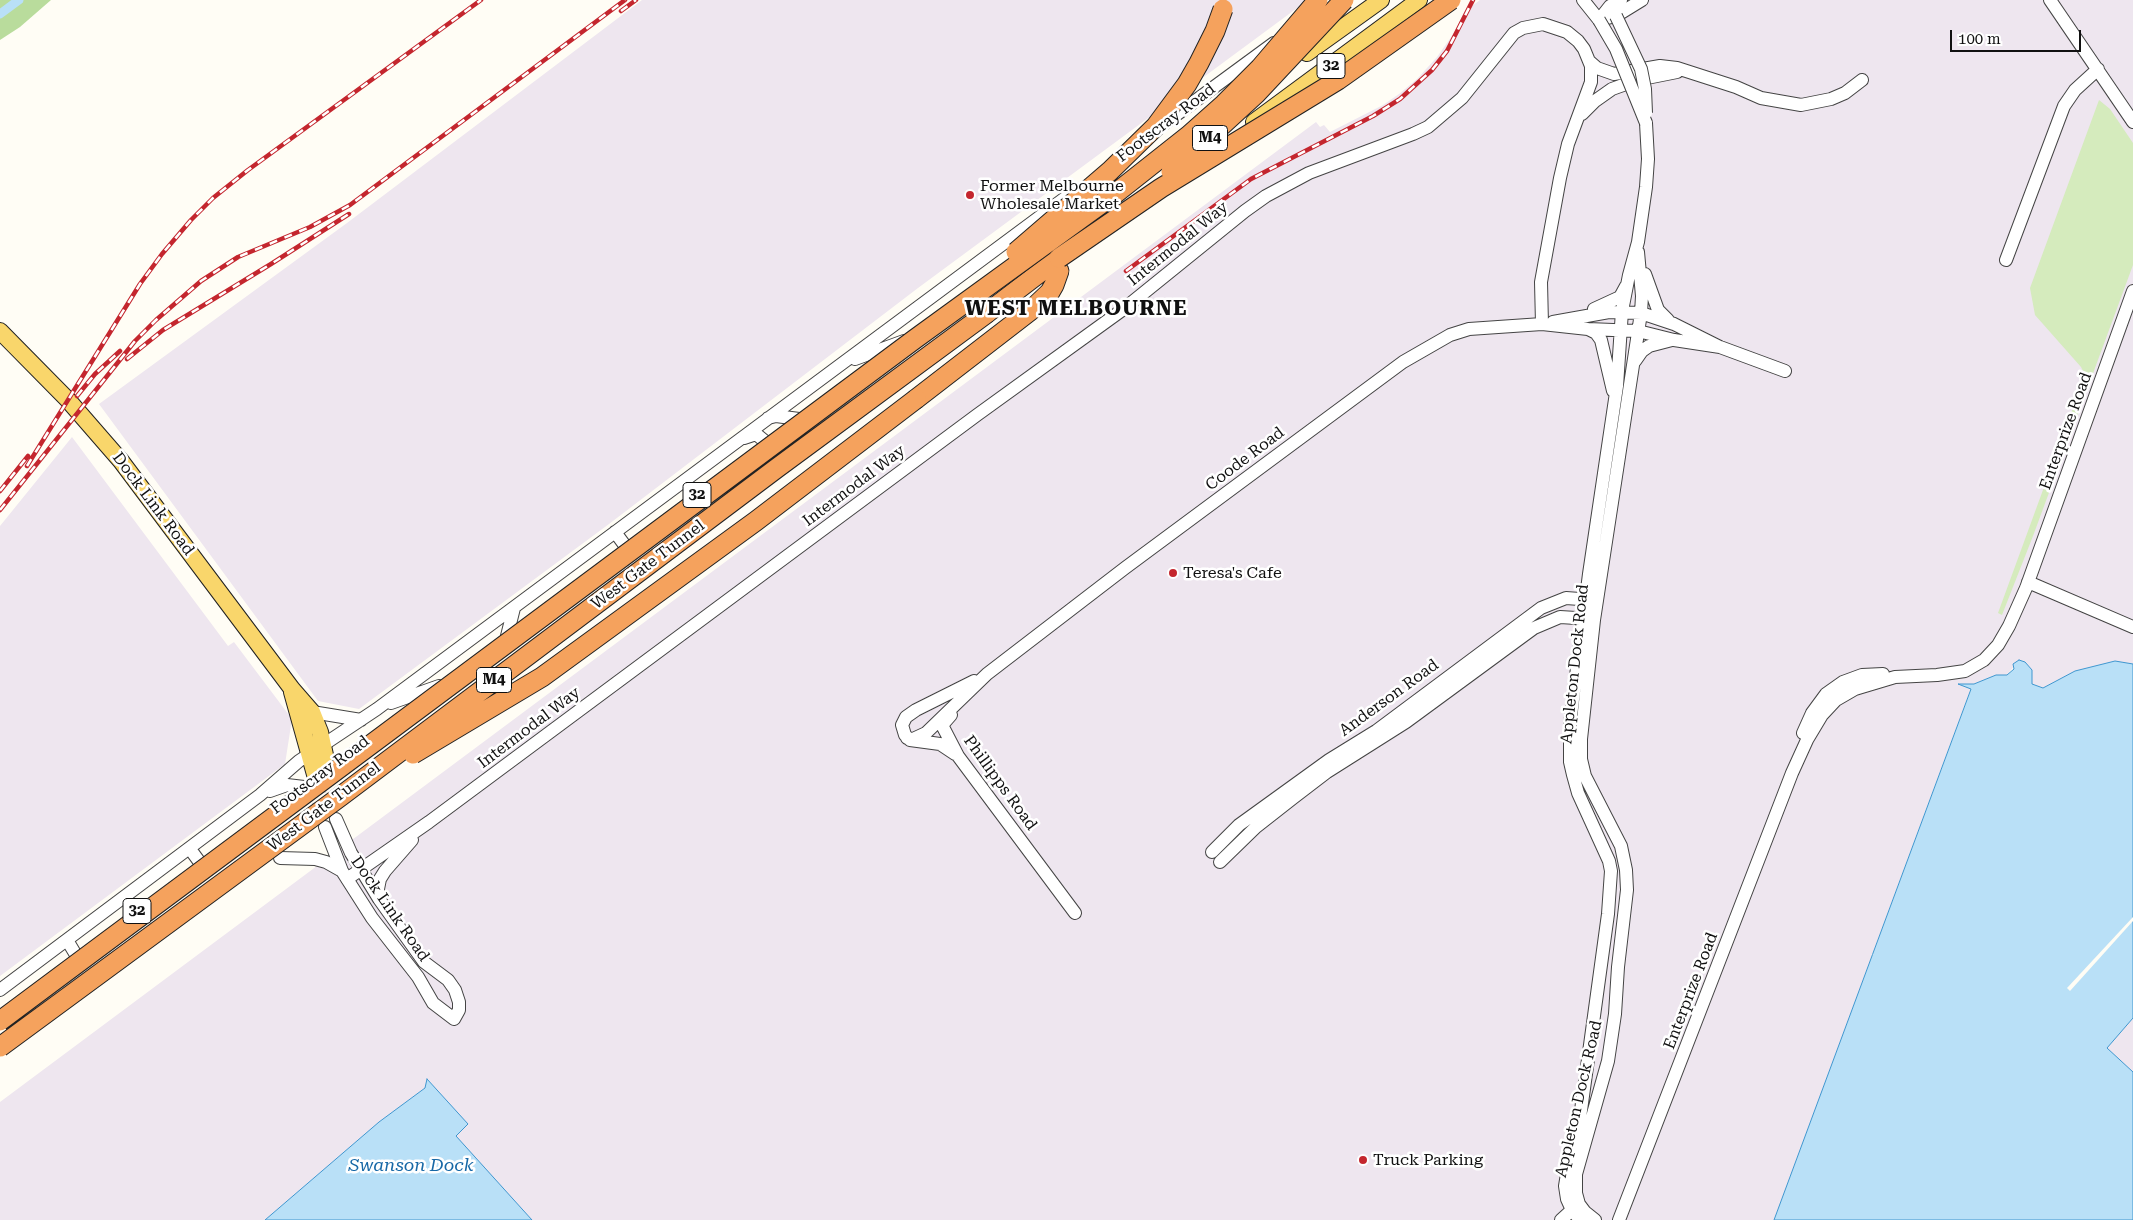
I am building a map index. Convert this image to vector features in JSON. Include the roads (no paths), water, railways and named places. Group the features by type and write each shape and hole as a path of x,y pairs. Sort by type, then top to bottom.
{"highway":[{"path":"913,339 1110,171 1156,126 1187,84 1199,63 1215,31 1226,0"},
{"name":"West Gate Tunnel","path":"0,1047 1059,264 1175,169 1218,130 1256,94 1344,0"},
{"path":"341,796 542,677 748,526 1030,311 1050,292 1054,285 1059,264 1161,188 1338,80 1451,0"},
{"name":"West Gate Tunnel","path":"0,1021 913,339 1108,198 1188,136 1260,68 1313,5"}],"main road":[{"name":"32","path":"1307,54 1381,0"},
{"name":"32","path":"1220,147 1419,0"},
{"name":"Dock Link Road","path":"0,331 68,400 121,460 292,689 312,712 317,749 316,778"},
{"name":"Footscray Road","path":"33,987 799,419"},
{"name":"Dock Link Road","path":"292,689 299,719 317,749"}],"street":[{"name":"Appleton Dock Road","path":"1583,0 1599,20 1619,55 1646,123"},
{"path":"1599,20 1613,6 1642,0"},
{"path":"2050,0 2133,122"},
{"name":"Footscray Road","path":"0,990 190,849 260,795 299,761 377,709 514,608 828,373 1313,5"},
{"name":"Appleton Dock Road","path":"1595,1220 1579,1204 1576,1193 1576,1174 1608,1060 1615,1014 1626,890 1626,870 1620,846 1610,822 1593,794 1581,759 1581,738 1589,619 1614,406 1622,311 1627,283 1638,244 1647,171 1645,89 1641,69 1613,6"},
{"name":"Intermodal Way","path":"344,875 360,870 429,822 1000,398 1125,308 1266,196 1309,173 1428,127 1462,98 1506,42 1523,28 1543,24 1567,32 1584,49 1589,61"},
{"path":"1589,61 1597,68 1614,74 1660,66 1692,72 1761,98 1801,105 1831,99 1845,93 1862,80"},
{"path":"1544,324 1541,282 1564,159 1591,82 1589,61"},
{"path":"2006,260 2064,106 2075,90 2098,69"},
{"path":"1577,119 1604,94 1624,84 1663,74 1692,72"},
{"name":"Appleton Dock Road","path":"1591,600 1641,313 1642,296 1638,244"},
{"path":"1638,244 1658,310 1670,323"},
{"path":"1564,319 1620,297 1627,283"},
{"name":"Enterprize Road","path":"1620,1220 1792,773 1807,740 1822,715 1836,700 1855,689 1895,676 1937,675 1965,671 1984,660 1998,645 2010,626 2028,582 2133,291"},
{"name":"Coode Road","path":"1544,324 1564,319 1622,311 1641,313 1670,323 1720,347 1785,371"},
{"name":"Coode Road","path":"987,674 912,712 906,717 902,726 907,738 913,739 931,729 987,674 1403,362 1450,335 1468,329 1544,324 1588,329 1638,330 1674,340 1720,347"},
{"path":"1588,329 1596,333 1601,340 1613,389 1614,406"},
{"name":"Footscray Road","path":"828,373 851,361 913,339"},
{"path":"1633,364 1636,357 1649,346 1674,340"},
{"name":"Footscray Road","path":"766,419 776,416 799,419"},
{"name":"Footscray Road","path":"737,441 756,434 767,443"},
{"path":"615,532 626,547"},
{"path":"2028,582 2133,627"},
{"name":"Anderson Road","path":"1589,619 1560,617 1534,628 1406,722 1327,772 1216,857 1251,817 1330,760 1376,731 1541,608 1566,598 1591,600"},
{"path":"507,636 514,608"},
{"name":"Appleton Dock Road","path":"1576,1215 1567,1199 1565,1186 1579,1125 1590,1050 1608,914 1611,871 1609,861 1578,793 1570,762 1570,723 1589,619"},
{"name":"Phillipps Road","path":"987,674 942,725 945,734 958,756 1075,913"},
{"name":"Footscray Road","path":"377,709 439,686"},
{"path":"312,712 361,720"},
{"path":"907,738 914,742 940,744 958,756"},
{"path":"260,795 281,786 316,778"},
{"name":"Dock Link Road","path":"324,827 344,875 372,918 418,977 433,1003 454,1019 459,1002 456,990 448,980 424,962 379,899 360,870 340,832 336,819"},
{"name":"Intermodal Way","path":"379,899 378,885 385,871 429,822"},
{"path":"190,849 200,864"},
{"path":"280,858 315,859 326,862 344,875"},
{"path":"66,940 76,955"},
{"path":"1590,1050 1596,1048 1604,1038 1620,950"},
{"path":"1561,1220 1576,1215"}],"water":[{"path":"2019,660 2025,662 2032,670 2032,684 2043,688 2075,671 2115,661 2133,664 2133,1018 2107,1048 2133,1072 2133,1220 1774,1220 1971,689 1958,684 1974,684 1996,675 2007,675 2014,669 2013,664"},
{"name":"Swanson Dock","path":"427,1079 468,1124 456,1136 532,1220 265,1220 379,1122 425,1088"}],"waterway":[{"path":"0,14 19,0"}],"tunnel":[{"path":"316,778 322,815"}],"railway":[{"path":"27,466 140,284 191,220 213,198 248,170 481,0"},
{"path":"0,510 135,341 201,281 238,257 310,227 350,205 625,0"},
{"path":"621,11 636,0"},
{"path":"1126,271 1251,179 1373,116 1400,99 1432,70 1447,51 1473,0"},
{"path":"127,359 163,330 349,214"},
{"path":"77,396 95,374 120,351"},
{"path":"0,491 28,456"}],"place":[{"name":"Former Melbourne Wholesale Market","path":"970,195"},
{"name":"Teresa's Cafe","path":"1173,573"},
{"name":"Truck Parking","path":"1363,1160"}],"district":[{"name":"WEST MELBOURNE","path":"1076,309"}]}
